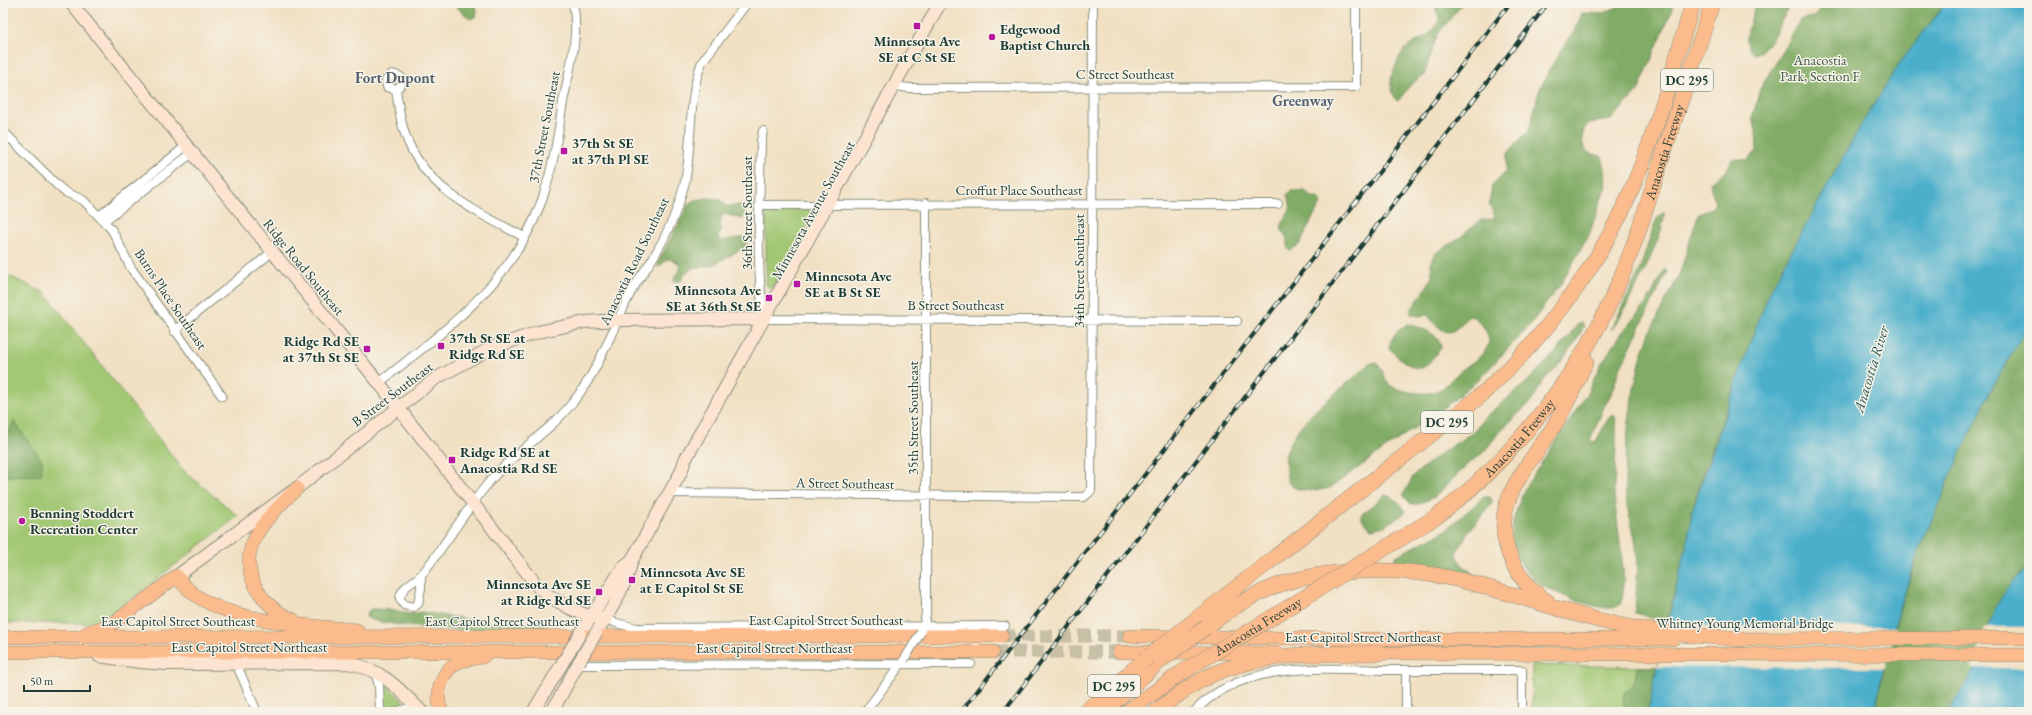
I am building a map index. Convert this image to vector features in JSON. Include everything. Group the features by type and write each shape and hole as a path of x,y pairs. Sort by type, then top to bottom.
{"highway":[{"name":"Anacostia Freeway","path":"1085,712 1143,661 1479,397 1522,356 1559,312 1592,266 1619,217 1645,153 1693,3"},
{"name":"Anacostia Freeway","path":"1127,712 1181,673 1436,517 1482,478 1532,423 1576,364 1603,317 1641,225 1712,3"},
{"path":"1563,610 1536,592 1515,569 1506,545 1504,528 1505,513 1516,484 1568,402 1598,335 1603,317"},
{"path":"1103,712 1161,660 1237,605 1262,591 1305,578 1352,572 1404,572 1445,577 1610,623 1638,629 1742,639"},
{"path":"1156,712 1197,683 1225,670 1253,662 1314,654 1380,653"}],"main road":[{"name":"Ridge Road Southeast","path":"71,3 379,383 539,588 556,601 590,617 606,619"},
{"name":"Minnesota Avenue Southeast","path":"897,86 940,3"},
{"name":"Minnesota Avenue Southeast","path":"552,712 578,663 606,619 630,570 632,560 681,472 685,460 897,86 946,3"},
{"name":"B Street Southeast","path":"177,576 297,488 435,379 465,360 494,347 523,336 562,326 618,320 766,319"},
{"path":"297,488 257,533 250,551 250,570 256,589 270,607 290,618 315,625"},
{"name":"Minnesota Avenue Southeast","path":"533,712 590,617 623,567 632,560"},
{"path":"60,637 88,633 112,624 177,576 185,586 200,597 234,613 263,620 435,637"},
{"name":"East Capitol Street Southeast","path":"3,637 435,637 1003,631"},
{"name":"Whitney Young Memorial Bridge","path":"1129,636 1462,639 2029,638"},
{"name":"East Capitol Street Northeast","path":"59,651 140,662 349,663 375,671 388,678 422,712"},
{"path":"442,712 439,702 440,684 448,672 461,661 510,653 550,651"},
{"name":"East Capitol Street Northeast","path":"3,652 993,652"},
{"name":"East Capitol Street Northeast","path":"1120,652 1463,654 2029,654"}],"street":[{"name":"37th Street Southeast","path":"379,383 475,304 508,264 524,237 542,201 553,162 574,43 575,18 573,3"},
{"name":"Anacostia Road Southeast","path":"421,575 472,503 508,462 550,426 572,403 598,366 618,320 635,286 661,243 678,205 686,176 693,106 699,70 702,62 747,3"},
{"name":"34th Street Southeast","path":"1091,491 1093,3"},
{"name":"C Street Southeast","path":"897,86 1092,88 1356,87 1356,3"},
{"path":"396,89 406,135 418,161 430,176 452,197 524,237"},
{"path":"3,130 61,189 83,200 102,219 189,149"},
{"name":"36th Street Southeast","path":"763,131 761,140 760,293 766,319"},
{"path":"3,143 9,137"},
{"name":"Croffut Place Southeast","path":"760,205 831,203 1278,204"},
{"name":"35th Street Southeast","path":"923,629 926,497 926,203"},
{"name":"Burns Place Southeast","path":"102,219 112,230 131,268 174,331 222,396"},
{"path":"174,331 272,252"},
{"name":"B Street Southeast","path":"766,319 1237,321"},
{"name":"A Street Southeast","path":"669,493 926,497 1084,497 1091,491"},
{"name":"East Capitol Street Southeast","path":"606,619 637,628 923,629 1003,631"},
{"path":"865,712 903,662 923,629"},
{"name":"East Capitol Street Northeast","path":"578,663 903,662 972,664"},
{"path":"236,663 258,712"},
{"path":"1194,712 1217,691 1237,683 1266,675 1306,669 1522,670 1522,712"},
{"path":"1406,670 1406,712"},
{"path":"375,671 379,686 380,712"},
{"path":"395,712 407,709 422,712"}],"green space":[{"path":"452,3 474,3 477,10 476,17 470,19"},
{"path":"1453,3 1463,3 1437,35 1424,75 1411,84 1398,101 1396,100 1391,88 1391,80 1398,60 1406,48 1429,33 1438,24 1439,17 1435,7 1437,4 1448,7"},
{"path":"1626,3 1675,3 1638,91 1611,120 1589,123 1584,130 1582,142 1586,150 1589,153 1602,157 1605,169 1606,185 1589,235 1562,282 1530,325 1481,377 1444,408 1330,488 1305,490 1293,487 1287,478 1285,459 1292,440 1310,416 1369,364 1376,362 1381,368 1388,383 1395,388 1414,393 1430,393 1438,391 1444,387 1458,373 1477,359 1486,349 1489,343 1488,336 1482,324 1477,319 1471,316 1465,319 1457,328 1448,332 1440,328 1427,315 1419,316 1411,314 1411,310 1429,283 1432,276 1431,263 1436,253 1457,240 1481,220 1493,219 1495,216 1489,204 1492,186 1506,172 1507,157 1509,152 1529,131 1539,91 1549,70 1575,30 1582,13 1601,14"},
{"path":"1754,3 1790,3 1775,33 1760,52 1754,54 1749,49 1747,36 1754,9"},
{"name":"Anacostia Park, Section F","path":"1824,3 1946,3 1899,64 1861,125 1771,289 1751,340 1704,472 1692,511 1687,544 1667,622 1635,613 1638,564 1635,538 1627,506 1625,482 1627,437 1632,398 1641,358 1650,332 1680,273 1698,215 1710,209 1715,204 1710,182 1726,172 1732,159 1747,160 1757,151 1756,129 1752,119 1760,89 1800,20 1816,16"},
{"path":"1291,191 1305,191 1312,197 1319,199 1322,202 1300,244 1290,251 1288,249 1287,237 1281,229 1290,209 1287,195"},
{"path":"707,198 720,199 726,206 740,205 745,207 746,214 742,219 725,214 721,217 718,238 721,241 744,237 747,243 745,247 713,265 692,268 684,275 681,281 673,281 680,264 668,259 658,267 658,262 689,204 692,201"},
{"path":"806,209 811,211 812,217 774,286 769,288 766,284 766,212 768,210"},
{"path":"1664,213 1659,236 1644,273 1611,330 1639,272 1656,220 1661,214"},
{"path":"1665,269 1667,273 1620,368 1611,394 1590,440 1593,443 1596,441 1608,419 1614,415 1616,439 1614,493 1623,568 1623,596 1620,604 1615,607 1606,608 1594,606 1557,593 1541,585 1531,577 1519,561 1514,549 1512,536 1513,522 1525,488 1586,395 1601,364 1622,333 1648,301"},
{"path":"3,273 45,293 184,471 238,516 113,613 89,623 3,623"},
{"path":"1582,323 1584,326 1576,341 1557,367 1542,382 1532,401 1500,431 1483,453 1468,464 1435,497 1418,504 1411,504 1403,495 1414,475 1444,451 1472,433 1486,416 1523,386 1558,350 1577,325"},
{"path":"1408,324 1429,332 1438,339 1440,343 1441,348 1424,367 1415,368 1400,359 1389,348 1391,341 1396,334 1401,328"},
{"path":"2029,325 2029,568 2019,575 2010,585 1975,668 1949,712 1875,712 1886,661 1900,611 1934,512 1955,463 1978,416 2002,370"},
{"path":"14,421 42,461 42,473 40,475 3,476 3,443"},
{"path":"1385,495 1398,501 1405,513 1385,526 1371,529 1362,519 1362,514"},
{"path":"1484,497 1490,497 1492,501 1491,505 1469,531 1457,551 1461,563 1477,578 1453,570 1395,566 1395,557 1445,531"},
{"path":"371,609 396,610 409,614 422,612 486,622 545,625 549,630 471,630 412,627 369,619 366,617 367,612"},
{"path":"1532,665 1657,667 1656,677 1698,712 1532,712"},
{"path":"1637,667 1657,667 1648,712 1629,712 1630,707 1623,704 1624,693 1633,686"},
{"path":"386,684 406,704 382,712 383,686"}],"water":[{"name":"Anacostia River","path":"1946,3 2029,3 2029,325 1993,385 1958,459 1915,560 1883,668 1875,712 1648,712 1657,667 1687,544 1692,511 1751,340 1771,289 1861,125 1899,64"},
{"path":"2029,568 2029,712 1949,712 1975,666 1989,625 2000,600 2007,589"}],"pier":[{"path":"1667,622 1710,627 1896,627 1885,668 1657,667"},
{"path":"1985,627 2029,627 2029,668 1972,668"}],"tunnel":[{"path":"1002,636 1129,636"},
{"path":"993,652 1119,652"}],"railway":[{"path":"961,712 1510,3"},
{"path":"1003,712 1548,3"}],"place":[{"name":"Minnesota Ave SE at C St SE","path":"917,26"},
{"name":"Edgewood Baptist Church","path":"992,37"},
{"name":"37th St SE at 37th Pl SE","path":"564,151"},
{"name":"Minnesota Ave SE at B St SE","path":"797,284"},
{"name":"Minnesota Ave SE at 36th St SE","path":"769,298"},
{"name":"37th St SE at Ridge Rd SE","path":"441,346"},
{"name":"Ridge Rd SE at 37th St SE","path":"367,349"},
{"name":"Ridge Rd SE at Anacostia Rd SE","path":"452,460"},
{"name":"Benning Stoddert Recreation Center","path":"22,521"},
{"name":"Minnesota Ave SE at E Capitol St SE","path":"632,580"},
{"name":"Minnesota Ave SE at Ridge Rd SE","path":"599,592"}],"district":[{"name":"Fort Dupont","path":"395,78"},
{"name":"Greenway","path":"1303,101"}]}
